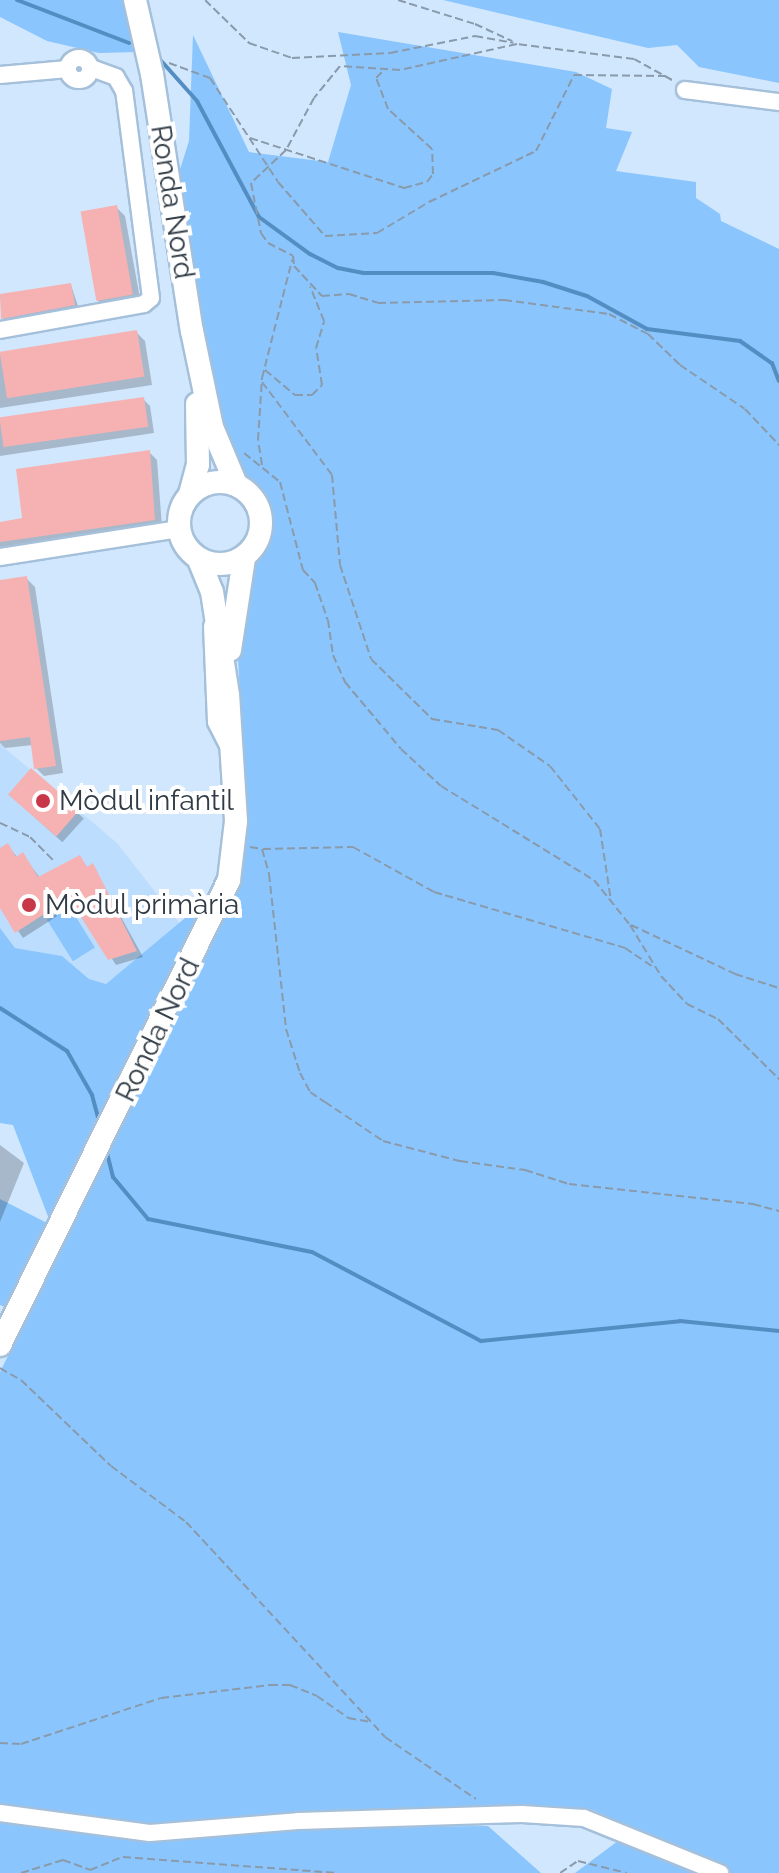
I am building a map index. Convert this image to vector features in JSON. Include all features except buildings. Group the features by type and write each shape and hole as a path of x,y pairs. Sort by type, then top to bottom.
{"main road":[{"name":"Ronda Nord","path":"135,0 151,66"},
{"name":"Ronda Nord","path":"146,0 151,66 192,331 199,430 190,494"},
{"name":"Ronda Nord","path":"192,331 224,461 236,484"},
{"path":"212,482 236,484 256,501 261,513 259,538 244,558 221,565 199,559 179,529 190,494 212,482"},
{"name":"Ronda Nord","path":"228,695 244,558"},
{"name":"Ronda Nord","path":"0,1345 222,899 235,844 228,695 215,609 199,559"}],"street":[{"path":"0,75 68,69 80,80 91,68 116,77 124,91 151,298 144,304 0,330"},
{"path":"685,90 779,102"},
{"path":"0,557 179,529"},
{"path":"215,609 209,637 215,712 219,735 231,752"},
{"path":"0,1813 150,1833 298,1821 490,1815 584,1818 720,1873"}],"path":[{"path":"205,0 249,43 292,58 390,53 475,36 634,59 667,76 685,90"},
{"path":"398,0 475,24 517,44"},
{"path":"517,44 453,61 385,69 340,66 314,98 286,150 266,165 251,183 261,233 293,256 294,266 322,296 349,294 378,303 504,300 609,314 648,334 680,365 745,409 779,445"},
{"path":"151,66 210,78 305,219 325,236 377,233 429,202 536,151 574,75 667,76"},
{"path":"250,137 404,188 427,182 433,174 432,149 388,109 376,78 385,69"},
{"path":"262,466 258,440 262,382 293,256"},
{"path":"264,369 295,395 312,395 322,385 316,348 324,321 310,285"},
{"path":"262,382 332,475 340,565 371,659 432,719 506,734 550,766 600,829 611,902"},
{"path":"224,461 228,454 248,452 280,482 303,570 315,583 333,655 345,682 401,749 441,786 594,880 630,925 656,968 687,1004 718,1019 779,1079"},
{"path":"0,823 30,837 53,860"},
{"path":"235,844 262,849 353,847 434,892 625,948 656,968"},
{"path":"262,849 277,918 286,1029 300,1073 310,1092 383,1141 460,1161 525,1170 569,1184 753,1204 779,1211"},
{"path":"630,925 735,974 779,988"},
{"path":"0,1368 21,1380 111,1466 186,1522 372,1722 442,1779 483,1803 490,1815"},
{"path":"0,1743 21,1744 161,1698 270,1685 290,1685 317,1696 348,1718 372,1722"},
{"path":"21,1873 63,1860 90,1870 123,1857 337,1873"},
{"path":"560,1873 578,1861 627,1873"}],"shaded area":[{"path":"0,0 127,0 137,52 99,53 47,41 0,17"},
{"path":"443,0 779,0 779,83 699,67 677,45 648,48"},
{"path":"338,32 576,72 612,89 606,128 632,132 616,171 696,182 696,198 720,214 721,221 779,249 779,1873 575,1873 634,1829 593,1810 478,1806 152,1828 0,1807 0,1372 196,978 243,873 247,831 237,638 250,567 269,538 270,518 264,499 236,469 213,403 176,182 189,141 193,35 249,152 328,162 351,85"},
{"path":"0,744 117,843 181,925 106,984 89,979 62,956 15,948 0,928"},
{"path":"209,898 49,1219 13,1125 0,1123 0,928 15,948 62,956 89,979 106,984"},
{"path":"69,906 95,948 73,961 47,920"},
{"path":"0,1199 47,1223 5,1307 0,1305"},
{"path":"0,1819 150,1838 268,1828 488,1826 541,1873 0,1873"}],"waterway":[{"path":"17,0 129,43"},
{"path":"156,55 197,101 259,217 310,254 338,268 364,273 493,273 543,282 587,296 647,329 740,341 772,363 779,381"},
{"path":"0,1008 67,1051 92,1095 100,1125"},
{"path":"106,1149 113,1177 148,1219 312,1252 481,1341 680,1321 779,1331"}],"place":[{"name":"Mòdul infantil","path":"43,801"},
{"name":"Mòdul primària","path":"29,905"}]}
